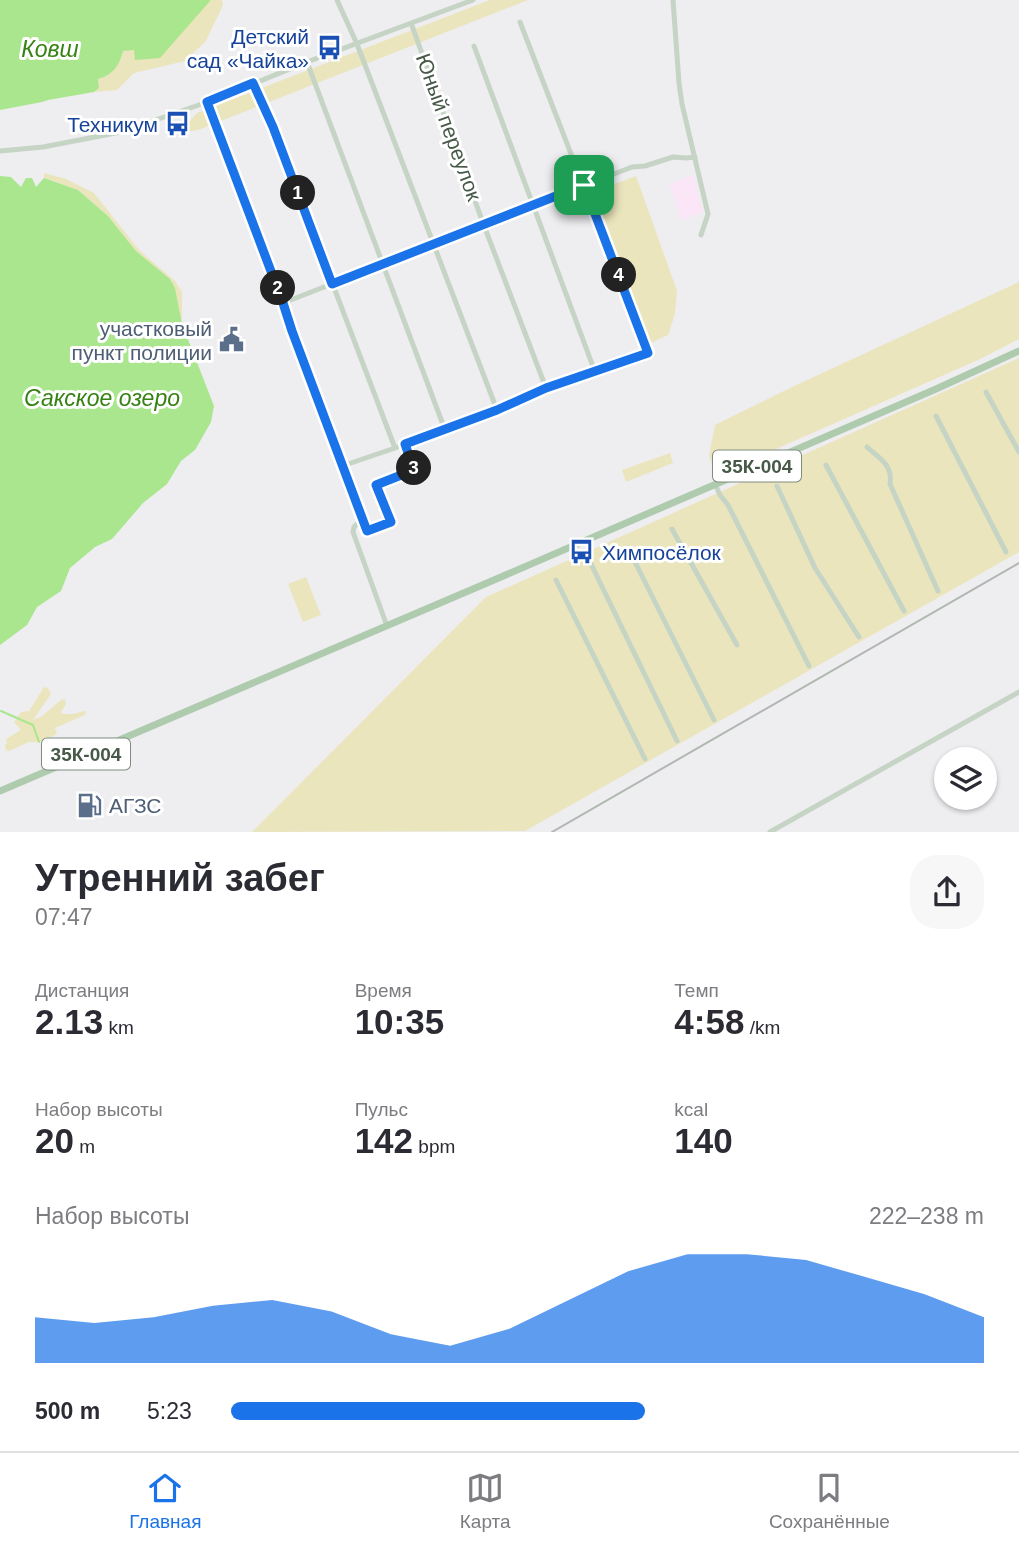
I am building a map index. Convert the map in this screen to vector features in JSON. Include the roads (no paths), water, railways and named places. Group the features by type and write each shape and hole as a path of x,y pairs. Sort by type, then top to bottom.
{"main road":[{"name":"35К-004","path":"0,791 1019,351"}],"street":[{"path":"337,0 357,44 497,410"},
{"path":"0,151 43,147 121,132 207,102 472,0"},
{"path":"673,0 679,83 708,214 701,235"},
{"path":"342,466 497,410 546,388 648,353 520,22"},
{"name":"Юный переулок","path":"411,23 546,388"},
{"path":"474,46 595,372"},
{"path":"307,62 445,429"},
{"path":"253,83 273,127 396,448"},
{"path":"207,102 367,531 391,522 376,485 414,470 405,444"},
{"path":"283,303 632,167 645,166 673,157 695,157"},
{"path":"986,393 1019,452"},
{"path":"936,416 1006,552"},
{"path":"867,447 889,468 890,484 938,592"},
{"path":"826,465 904,611"},
{"path":"715,484 809,666"},
{"path":"776,486 815,568 859,637"},
{"path":"362,519 353,532 387,626"},
{"path":"672,529 737,645"},
{"path":"628,548 714,720"},
{"path":"591,564 677,741"},
{"path":"556,580 645,759"},
{"path":"770,831 1019,692"}],"water":[{"name":"Ковш","path":"0,0 210,1 160,58 135,60 134,50 123,51 115,69 98,79 99,88 94,92 0,110"},
{"name":"Сакское озеро","path":"0,176 11,177 21,187 26,178 32,178 36,187 44,178 78,190 108,216 136,251 170,279 175,288 182,324 214,406 211,422 195,450 181,461 167,484 143,503 112,539 95,547 70,568 61,591 37,607 27,625 0,645"}],"waterway":[{"path":"1,711 33,725 39,742"}],"railway":[{"path":"552,832 1019,563"}],"place":[{"name":"Детский сад «Чайка»","path":"329,48"},
{"name":"Техникум","path":"178,124"},
{"name":"участковый пункт полиции","path":"232,340"},
{"name":"Химпосёлок","path":"582,552"},
{"name":"АГЗС","path":"89,805"}]}
